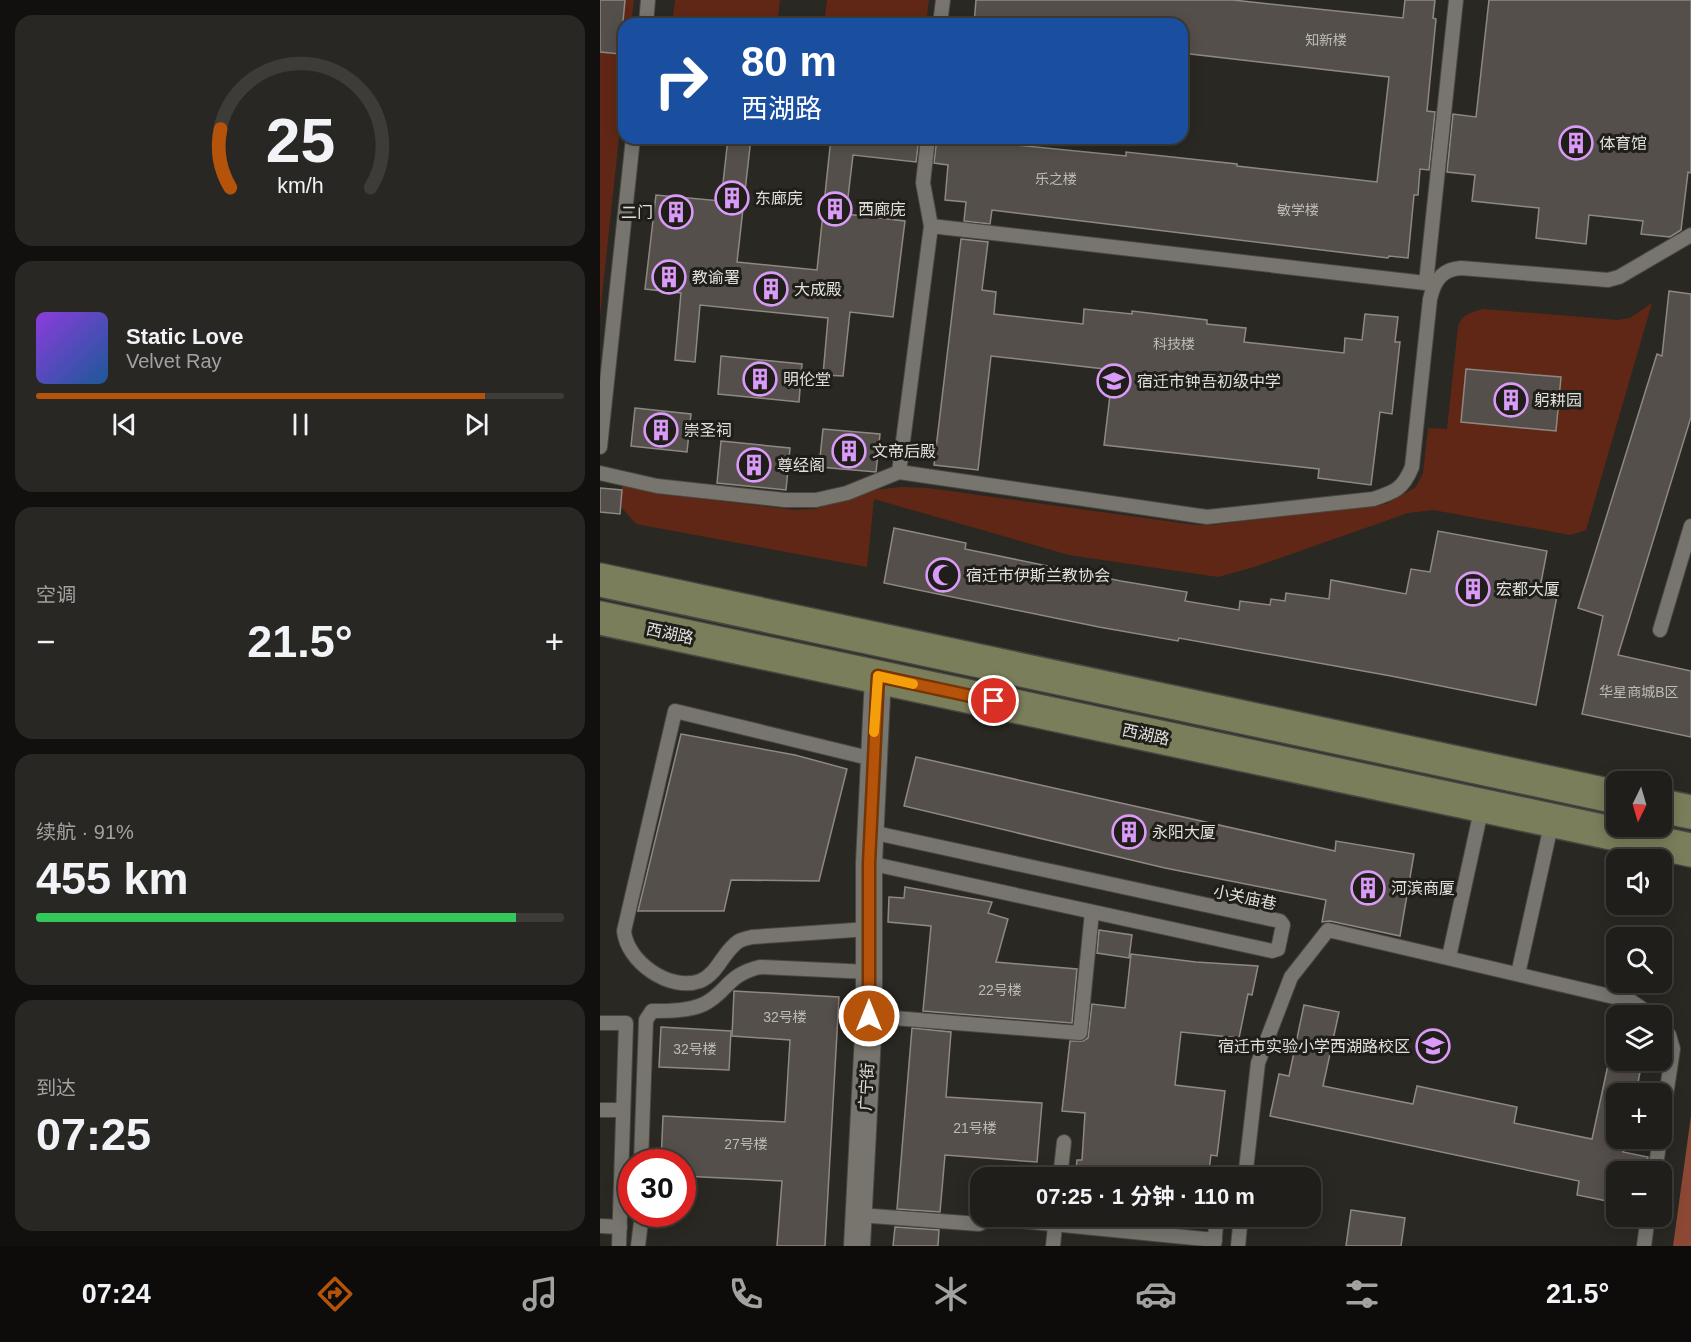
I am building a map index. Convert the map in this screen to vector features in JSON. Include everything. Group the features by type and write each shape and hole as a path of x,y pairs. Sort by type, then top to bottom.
{"main road":[{"path":"600,580 1606,795"},
{"name":"西湖路","path":"600,618 1691,850"},
{"path":"1672,808 1691,812"}],"street":[{"name":"广宁街","path":"857,1246 869,1016 869,863 878,676"}],"lane":[{"path":"646,18 648,0"},
{"path":"941,18 943,0"},
{"path":"600,473 657,486 785,500 816,500 848,493 899,472 1207,517 1372,499 1393,493 1403,484 1412,467 1430,299 1456,0"},
{"path":"600,447 632,144"},
{"path":"899,472 931,226 923,183 927,144"},
{"path":"931,226 1430,283 1442,273 1461,268 1608,280 1619,277 1691,235"},
{"path":"1660,630 1691,529"},
{"path":"869,929 752,937 740,941 710,975 701,981 693,982 670,980 649,970 634,956 625,940 624,931 675,711 873,759"},
{"path":"1449,957 1482,806"},
{"path":"1518,974 1552,820"},
{"name":"小关庙巷","path":"869,863 1272,951 1278,949 1283,926 1280,921 871,832"},
{"path":"869,1016 1080,1033 1092,912"},
{"path":"1246,1167 1257,1063 1291,977 1328,930 1631,1001 1637,1005"},
{"path":"641,1149 646,1020 652,1011 694,1008 706,1003 743,971 759,967 869,972"},
{"path":"600,1023 626,1023 622,1149"},
{"path":"600,1110 623,1110"},
{"path":"1061,1167 1064,1142"},
{"path":"859,1215 970,1223"},
{"path":"600,1226 618,1227"},
{"path":"619,1246 620,1227"},
{"path":"638,1246 640,1227"},
{"path":"1053,1246 1055,1227"},
{"path":"1104,1227 1214,1243 1216,1227"},
{"path":"1238,1246 1240,1227"},
{"path":"1644,1246 1647,1227"}],"shaded area":[{"path":"600,0 634,0 632,18 618,18 618,144 600,315"},
{"path":"675,0 780,0 778,18 673,18"},
{"path":"827,0 929,0 927,18 825,18"},
{"path":"1652,303 1586,530 1570,535 1433,510 1408,513 1254,567 1218,577 1069,555 874,499 867,567 636,524 621,507 622,485 659,494 795,510 815,509 874,490 901,487 928,488 1195,525 1212,525 1386,504 1416,487 1423,473 1428,428 1447,429 1458,327 1465,316 1483,309 1618,320 1630,318"},
{"path":"1691,1116 1691,1246 1673,1246"}],"building":[{"path":"600,0 625,0 623,18 618,18 618,54 600,52"},
{"path":"976,0 1233,0 1403,18 1405,0 1435,0 1433,18 1436,19 1427,111 1435,112 1429,170 1420,169 1418,195 1414,195 1408,258 1389,256 1388,258 992,210 990,224 964,221 966,202 945,200 948,165 934,163 936,144 1005,144 1126,156 1126,152 1377,182 1389,77 1188,54 1188,18 974,18"},
{"name":"体育馆","path":"1489,0 1691,0 1691,173 1688,172 1681,230 1670,237 1641,234 1643,221 1589,215 1586,244 1536,238 1539,208 1472,201 1475,175 1447,172 1453,114 1476,117"},
{"path":"727,144 750,144 737,262 817,270 830,144 918,144 916,162 853,155 846,214 905,221 893,317 850,312 843,376 823,375 828,318 700,305 695,362 675,360 681,293 645,289 656,195 721,201"},
{"path":"961,239 988,242 982,290 996,292 994,314 1083,324 1084,309 1132,314 1132,311 1207,320 1207,324 1246,328 1244,342 1344,353 1345,338 1362,340 1365,314 1398,317 1395,342 1400,342 1392,414 1380,412 1371,485 1318,478 1319,469 1104,445 1113,370 991,356 978,470 934,465"},
{"path":"1669,291 1691,294 1691,417 1618,655 1691,671 1691,737 1582,714 1603,616 1578,608 1657,354 1662,356"},
{"name":"明伦堂","path":"721,356 802,364 799,402 718,394"},
{"name":"躬耕园","path":"1466,369 1561,377 1556,431 1461,422"},
{"name":"崇圣祠","path":"635,408 691,414 687,452 631,446"},
{"name":"文帝后殿","path":"823,429 880,434 876,472 819,467"},
{"name":"尊经阁","path":"721,441 790,448 786,490 717,483"},
{"path":"600,488 622,490 620,514 600,512"},
{"path":"894,528 966,543 965,549 1187,592 1185,601 1239,610 1240,601 1270,605 1271,599 1285,601 1286,593 1329,599 1331,580 1406,594 1411,569 1430,572 1438,531 1547,551 1539,593 1557,596 1536,705 1179,638 1178,641 1099,627 884,583"},
{"path":"681,734 795,755 847,769 819,881 731,880 724,911 638,911"},
{"name":"永阳大厦","path":"916,757 1335,851 1336,841 1414,854 1400,936 1330,921 1322,922 1326,900 1165,868 904,806"},
{"path":"905,887 992,902 988,913 1008,919 996,962 1077,969 1072,1023 923,1011 931,926 888,922 889,897 904,898"},
{"path":"1099,930 1132,935 1129,958 1097,953"},
{"path":"1131,954 1196,962 1258,966 1252,995 1248,994 1239,1038 1181,1032 1175,1085 1225,1091 1217,1156 1211,1155 1209,1167 1076,1167 1077,1160 1082,1160 1085,1113 1062,1111 1070,1041 1083,1041 1088,1038 1092,1004 1125,1008"},
{"path":"734,991 839,997 825,1246 777,1246 782,1181 696,1177 696,1149 662,1149 663,1116 785,1122 790,1040 732,1036"},
{"path":"1304,1005 1339,1012 1323,1086 1413,1104 1417,1086 1517,1107 1514,1123 1592,1139 1607,1071 1640,1072 1638,1083 1606,1083 1606,1149 1624,1149 1623,1152 1648,1157 1647,1161 1606,1161 1606,1201 1577,1195 1579,1181 1270,1116 1279,1074 1289,1076"},
{"path":"661,1027 731,1031 729,1070 659,1067"},
{"path":"912,1028 951,1032 946,1097 1042,1103 1037,1162 945,1155 940,1212 897,1209"},
{"path":"1351,1210 1405,1218 1401,1246 1346,1246"},
{"path":"895,1227 939,1230 938,1246 893,1246"}],"slow traffic":[{"path":"874,732 878,676 913,684"}],"place":[{"name":"体育馆","path":"1576,143"},
{"name":"东廊庑","path":"732,198"},
{"name":"西廊庑","path":"835,209"},
{"name":"二门","path":"676,212"},
{"name":"教谕署","path":"669,277"},
{"name":"大成殿","path":"771,289"},
{"name":"明伦堂","path":"760,379"},
{"name":"宿迁市钟吾初级中学","path":"1114,381"},
{"name":"躬耕园","path":"1511,400"},
{"name":"崇圣祠","path":"661,430"},
{"name":"文帝后殿","path":"849,451"},
{"name":"尊经阁","path":"754,465"},
{"name":"宿迁市伊斯兰教协会","path":"943,575"},
{"name":"宏都大厦","path":"1473,589"},
{"name":"永阳大厦","path":"1129,832"},
{"name":"河滨商厦","path":"1368,888"},
{"name":"宿迁市实验小学西湖路校区","path":"1433,1046"}],"route":[{"path":"869,1016 869,863 878,676 994,701"}]}
